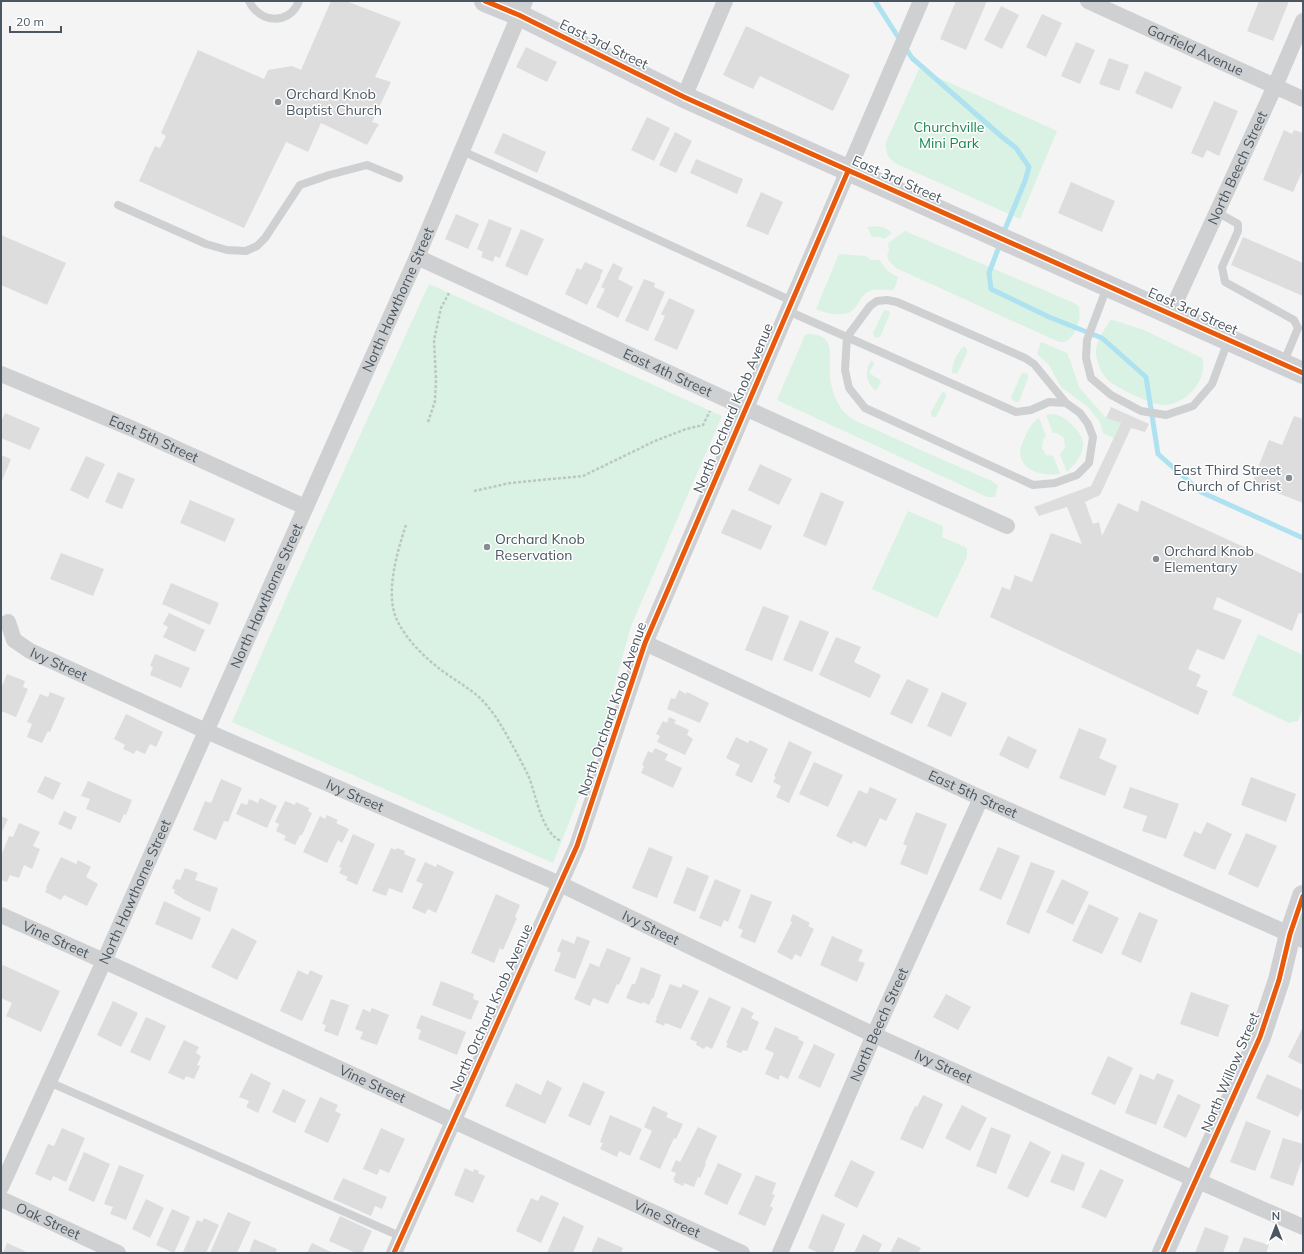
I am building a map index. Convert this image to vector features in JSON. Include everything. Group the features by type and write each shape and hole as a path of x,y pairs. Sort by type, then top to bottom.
{"main road":[{"name":"East 3rd Street","path":"485,1 522,8 684,97 1303,373"},
{"name":"North Willow Street","path":"1164,1253 1260,1037 1279,980 1296,937 1303,896"}],"street":[{"path":"684,97 725,1"},
{"name":"North Orchard Knob Avenue","path":"394,1253 577,846 645,643 921,1"},
{"name":"Garfield Avenue","path":"1088,1 1303,99"},
{"name":"North Hawthorne Street","path":"1,1187 104,961 417,257 522,8"},
{"name":"North Beech Street","path":"1170,314 1275,86 1303,21"},
{"name":"East 4th Street","path":"417,257 1007,526"},
{"name":"East 5th Street","path":"1,374 133,429 305,507"},
{"name":"Ivy Street","path":"8,622 14,640 30,651 206,731 560,884 874,1035 1303,1227"},
{"name":"East 5th Street","path":"645,643 981,798 1296,937"},
{"name":"North Beech Street","path":"780,1253 874,1035 981,798"},
{"name":"Vine Street","path":"1,915 742,1253"},
{"name":"Oak Street","path":"1,1199 118,1253"}],"lane":[{"path":"250,1 252,8 260,15 270,19 280,18 290,14 297,7 299,1"},
{"path":"462,151 561,195 790,306 847,337 1016,412 1031,410 1049,402 1066,403"},
{"path":"118,205 206,244 227,250 246,251 257,246 265,238 300,185 329,174 367,165 399,178"},
{"path":"1217,212 1238,224 1238,231 1222,267 1225,282 1294,320 1298,328 1283,364"},
{"path":"1108,286 1087,340 1086,358 1091,378 1111,395 1141,411 1166,415 1193,406 1212,384 1228,339"},
{"path":"887,300 897,302 1025,358 1034,364 1066,403 1080,412 1088,424 1093,437 1089,464 1077,474 1055,483 1033,485 864,408 849,388 845,370 847,337 870,306 877,301 887,300"},
{"path":"49,1082 402,1237"}],"path":[{"path":"428,422 435,401 436,380 434,340 441,308 449,293"},
{"path":"474,491 510,483 583,476 655,441 686,429 703,425 710,410"},
{"path":"406,525 392,581 392,606 398,622 415,647 439,669 482,700 502,726 528,776 540,813 550,831 556,839 577,846"}],"green space":[{"name":"Churchville Mini Park","path":"919,69 1057,131 1020,219 897,164 889,157 886,149 886,142"},
{"path":"875,226 885,228 892,233 884,239 880,237 872,237 867,227"},
{"path":"905,231 1074,303 1079,307 1079,322 1073,335 1066,342 1059,342 896,268 889,261 887,256 889,251 888,243"},
{"path":"841,254 866,256 871,260 880,260 883,266 898,277 894,289 874,290 867,292 854,309 846,314 830,314 816,309 838,256"},
{"name":"Orchard Knob Reservation","path":"429,284 722,416 631,626 595,757 553,863 232,722 295,578"},
{"path":"885,310 889,311 890,314 880,337 875,338 873,333"},
{"path":"1110,320 1144,330 1202,358 1202,375 1199,383 1187,396 1179,401 1163,405 1135,396 1109,381 1103,374 1098,364 1096,349 1099,338"},
{"path":"805,335 817,335 824,338 828,343 830,348 830,377 832,387 837,401 845,413 862,424 992,481 998,486 995,497 987,497 777,400"},
{"path":"1041,342 1067,353 1079,387 1106,418 1121,423 1114,438 1103,433 1100,422 1088,407 1061,387 1049,365 1037,354"},
{"path":"964,346 967,349 967,353 957,374 952,373 955,358"},
{"path":"871,361 874,362 874,364 869,373 881,382 876,391 870,385 867,377 867,368"},
{"path":"1022,373 1028,374 1028,378 1020,399 1016,402 1011,397"},
{"path":"942,392 946,394 946,397 936,417 933,417 931,416 931,412"},
{"path":"1054,414 1069,422 1079,432 1082,438 1083,444 1080,455 1077,461 1067,472 1060,454 1065,448 1064,438 1057,433 1053,433 1046,415"},
{"path":"1039,418 1046,436 1043,439 1042,448 1046,455 1053,456 1060,474 1047,474 1034,471 1028,468 1021,457 1020,450 1026,435"},
{"path":"908,511 943,526 942,537 967,548 967,557 937,618 872,589"},
{"path":"1258,634 1303,655 1303,709 1298,721 1289,723 1232,695"}],"building":[{"name":"Orchard Knob Baptist Church","path":"331,1 346,1 401,22 375,77 391,82 372,122 379,124 367,145 321,123 308,152 286,142 244,228 139,181 155,146 160,148 166,136 161,133 198,50 264,79 268,70 292,66 301,70"},
{"path":"956,1 987,1 966,50 940,39"},
{"path":"1259,1 1289,1 1273,41 1247,31"},
{"path":"1001,6 1019,15 1002,49 984,40"},
{"path":"1042,14 1062,23 1046,57 1026,47"},
{"path":"746,26 850,75 833,111 760,76 753,89 723,75"},
{"path":"1076,42 1095,50 1080,84 1061,76"},
{"path":"526,47 557,62 547,82 516,67"},
{"path":"1109,58 1129,65 1119,91 1099,84"},
{"path":"1145,71 1182,87 1172,109 1135,93"},
{"path":"1214,101 1238,111 1219,156 1207,150 1203,158 1191,153"},
{"path":"647,117 670,128 654,161 631,150"},
{"path":"1284,130 1292,134 1294,130 1303,133 1303,170 1293,192 1263,180"},
{"path":"675,132 692,141 676,173 659,165"},
{"path":"503,133 546,152 537,173 494,153"},
{"path":"696,159 743,179 737,194 690,173"},
{"path":"1071,182 1115,201 1102,232 1058,213"},
{"path":"761,192 783,202 768,235 746,226"},
{"path":"456,214 479,224 468,249 445,239"},
{"path":"489,219 512,228 500,258 495,256 493,262 481,257 483,252 477,249"},
{"path":"521,229 544,239 527,276 505,266"},
{"path":"1,235 66,263 47,305 1,285"},
{"path":"1243,237 1303,263 1303,296 1231,265"},
{"path":"585,262 603,270 587,305 565,294 577,268 581,270"},
{"path":"613,263 623,268 618,279 633,287 618,318 596,307 605,289 601,287"},
{"path":"644,279 655,283 654,287 665,292 648,331 625,321"},
{"path":"669,298 695,310 677,350 654,340 665,316 661,314"},
{"name":"Orchard Knob Elementary","path":"1111,407 1149,424 1145,432 1131,428 1100,495 1085,502 1093,524 1099,522 1102,536 1118,503 1138,512 1141,500 1303,574 1303,614 1299,613 1292,631 1217,597 1213,609 1242,620 1224,660 1197,649 1188,669 1201,675 1196,686 1208,691 1198,715 990,617 1002,587 1010,590 1015,575 1032,582 1051,533 1082,544 1067,507 1039,516 1034,507 1091,486 1121,423 1106,418"},
{"path":"5,413 40,428 30,450 1,438 1,422"},
{"path":"1294,416 1303,419 1303,503 1252,483 1269,440 1282,445"},
{"path":"1,455 11,459 1,483"},
{"path":"86,456 105,464 88,499 70,490"},
{"path":"760,464 792,479 779,505 748,490"},
{"path":"118,472 135,479 122,509 105,502"},
{"path":"821,492 844,502 826,546 803,536"},
{"path":"190,500 235,519 225,542 180,523"},
{"path":"732,509 772,526 761,550 721,533"},
{"path":"61,553 104,569 93,596 50,579"},
{"path":"171,583 219,603 210,625 162,604"},
{"path":"763,606 789,616 772,661 745,650"},
{"path":"169,613 205,630 195,652 163,637 168,627 163,624"},
{"path":"800,620 829,632 812,672 783,660"},
{"path":"836,637 861,647 854,662 881,675 870,698 819,675"},
{"path":"155,654 190,668 181,688 150,675 153,667 150,666"},
{"path":"7,674 25,681 23,687 28,689 16,717 1,711 1,689"},
{"path":"907,679 929,689 912,724 890,714"},
{"path":"679,690 686,694 687,692 709,703 700,723 667,709 671,698 675,699"},
{"path":"50,692 65,698 50,732 48,731 42,743 27,737 32,724 27,722 40,694 48,697"},
{"path":"942,692 967,703 951,737 927,726"},
{"path":"126,714 163,732 156,747 150,744 145,754 136,750 134,754 123,749 125,745 114,739"},
{"path":"669,717 676,720 674,723 689,730 687,735 693,739 685,755 657,742 660,736 656,734 663,721 667,723"},
{"path":"1079,728 1107,739 1099,758 1117,766 1105,796 1059,778"},
{"path":"1008,736 1037,750 1028,769 999,755"},
{"path":"736,737 748,743 750,740 768,749 752,783 735,775 740,765 726,758"},
{"path":"789,741 812,752 789,803 776,797 781,786 773,782 776,777 774,776"},
{"path":"655,748 668,754 665,760 682,768 673,788 641,773 644,766 642,765 648,751 652,753"},
{"path":"814,762 843,775 828,807 799,794"},
{"path":"45,776 61,783 53,800 37,792"},
{"path":"1251,777 1296,794 1286,822 1241,805"},
{"path":"221,779 242,788 228,822 224,821 216,840 193,830 205,801 211,803"},
{"path":"88,781 132,800 126,815 124,814 120,823 86,809 90,799 81,796"},
{"path":"870,787 897,799 886,821 880,818 866,847 853,841 852,844 836,836 859,790 867,794"},
{"path":"1130,787 1179,804 1166,839 1142,831 1147,816 1123,808"},
{"path":"260,798 277,806 267,828 236,814 241,803 247,805 249,799 258,803"},
{"path":"285,801 295,805 296,802 309,808 308,811 312,813 302,835 300,835 295,845 284,840 286,836 276,831 279,824 275,822"},
{"path":"64,811 77,817 71,830 58,824"},
{"path":"916,812 947,824 927,875 900,864 907,846 903,844"},
{"path":"327,815 338,820 336,823 349,829 342,843 338,840 327,863 303,852 320,816 325,819"},
{"path":"1,816 8,819 1,834"},
{"path":"1207,822 1232,834 1215,870 1183,856 1194,831 1201,834"},
{"path":"19,823 40,832 33,846 40,849 32,869 24,865 19,878 10,875 7,882 1,880 1,856 9,836 13,837"},
{"path":"1246,833 1277,846 1258,888 1228,874"},
{"path":"353,834 375,844 357,885 346,880 348,877 339,873 342,868 339,867"},
{"path":"649,847 673,857 657,898 632,888"},
{"path":"998,847 1020,856 1001,900 979,890"},
{"path":"391,848 396,850 397,848 405,851 404,854 416,859 402,893 389,888 386,896 372,891"},
{"path":"61,857 76,864 78,860 91,867 86,877 98,884 87,906 64,895 61,900 45,892"},
{"path":"425,862 436,867 437,864 454,872 436,913 428,909 425,914 412,908 423,884 416,881"},
{"path":"1031,862 1055,871 1029,934 1006,924"},
{"path":"687,867 709,876 695,912 673,903"},
{"path":"185,868 198,873 195,880 218,888 210,912 174,893 175,890 172,888 176,879 180,880"},
{"path":"715,879 741,890 728,922 724,920 721,927 699,918"},
{"path":"1062,879 1089,892 1073,925 1046,912"},
{"path":"496,894 520,905 515,917 517,918 503,950 500,948 494,963 471,953"},
{"path":"751,894 772,902 755,943 740,937 743,930 738,928"},
{"path":"164,901 201,918 192,940 155,924"},
{"path":"1089,904 1119,918 1102,954 1072,941"},
{"path":"1139,912 1158,920 1141,963 1121,954"},
{"path":"793,914 810,923 808,926 814,929 801,957 795,954 792,960 777,952 792,922 790,921"},
{"path":"232,928 257,941 237,980 211,967"},
{"path":"577,936 590,941 575,979 554,971 561,953 557,951 562,939 574,944"},
{"path":"832,936 863,950 858,961 865,963 857,982 820,965"},
{"path":"607,948 631,958 619,985 617,984 608,1004 593,998 590,1006 574,999 590,963 599,967"},
{"path":"3,965 60,991 41,1032 6,1016 12,1003 1,998 1,969"},
{"path":"641,967 661,975 653,999 652,998 649,1005 626,998 632,984 635,984"},
{"path":"298,970 308,975 310,970 323,976 302,1021 280,1011"},
{"path":"441,981 474,994 473,999 479,1001 471,1020 432,1005"},
{"path":"670,984 681,988 683,984 699,991 681,1029 665,1023 664,1026 655,1022"},
{"path":"1191,992 1229,1005 1218,1037 1180,1024"},
{"path":"946,994 971,1007 958,1030 933,1017"},
{"path":"709,997 731,1007 712,1049 706,1046 704,1049 696,1045 697,1042 690,1039"},
{"path":"331,999 349,1005 338,1036 324,1031 326,1025 322,1024"},
{"path":"113,1001 138,1013 121,1047 97,1035"},
{"path":"742,1007 754,1013 751,1018 759,1022 747,1051 743,1050 741,1053 726,1047 728,1043 726,1043"},
{"path":"372,1008 389,1015 377,1045 360,1039 363,1032 355,1029 363,1009 370,1012"},
{"path":"421,1015 466,1032 457,1055 418,1039 421,1030 416,1028"},
{"path":"146,1017 166,1026 150,1061 130,1052"},
{"path":"775,1027 799,1037 798,1039 804,1042 788,1079 780,1075 779,1080 765,1074 774,1053 765,1049"},
{"path":"1303,1027 1303,1065 1288,1057"},
{"path":"184,1040 199,1047 196,1053 201,1056 197,1065 200,1066 194,1079 186,1076 184,1080 168,1073"},
{"path":"814,1044 835,1054 820,1088 798,1078"},
{"path":"1108,1056 1133,1068 1115,1105 1091,1094"},
{"path":"251,1073 271,1083 258,1113 246,1107 249,1101 239,1097"},
{"path":"1157,1073 1174,1080 1156,1125 1125,1113 1140,1074 1154,1080"},
{"path":"1267,1074 1303,1090 1303,1107 1298,1117 1256,1098"},
{"path":"547,1080 562,1088 545,1124 505,1106 516,1083 541,1095"},
{"path":"583,1082 605,1092 590,1126 568,1116"},
{"path":"283,1089 306,1100 295,1123 272,1112"},
{"path":"1178,1094 1201,1105 1186,1138 1163,1127"},
{"path":"923,1095 943,1104 923,1149 900,1139 915,1106 917,1107"},
{"path":"320,1097 338,1105 335,1111 341,1114 328,1143 304,1132"},
{"path":"962,1105 987,1118 970,1151 945,1138"},
{"path":"653,1106 668,1113 666,1117 683,1124 676,1139 674,1138 660,1169 639,1159 652,1131 644,1127"},
{"path":"610,1115 642,1129 630,1156 619,1151 617,1157 600,1149 603,1143 600,1142"},
{"path":"1246,1121 1271,1131 1255,1171 1230,1162"},
{"path":"698,1127 717,1136 700,1178 698,1177 694,1187 684,1183 683,1186 674,1182 675,1180 673,1180 676,1173 671,1171 676,1160 680,1162"},
{"path":"991,1127 1011,1135 996,1174 976,1166"},
{"path":"62,1128 85,1138 66,1182 53,1176 51,1181 35,1174 48,1144 54,1146"},
{"path":"381,1128 405,1139 389,1173 380,1169 377,1175 363,1169"},
{"path":"1283,1138 1303,1144 1303,1157 1293,1186 1270,1178"},
{"path":"1030,1141 1051,1152 1028,1198 1007,1188"},
{"path":"84,1152 110,1164 94,1202 68,1190"},
{"path":"1062,1154 1085,1163 1074,1191 1050,1182"},
{"path":"851,1160 875,1172 857,1208 834,1196"},
{"path":"718,1163 742,1174 727,1205 704,1194"},
{"path":"119,1165 144,1175 126,1220 110,1214 113,1207 104,1204"},
{"path":"465,1168 473,1172 474,1169 479,1171 478,1173 485,1176 473,1203 454,1195"},
{"path":"1100,1169 1124,1180 1106,1218 1081,1207"},
{"path":"756,1175 776,1183 772,1194 775,1195 770,1206 773,1208 765,1226 738,1214"},
{"path":"343,1178 387,1197 382,1209 375,1206 371,1216 333,1199"},
{"path":"541,1195 559,1203 541,1243 516,1231 531,1198 538,1201"},
{"path":"146,1199 164,1208 150,1238 132,1229"},
{"path":"172,1209 190,1217 174,1253 156,1245"},
{"path":"228,1212 251,1222 237,1253 210,1253"},
{"path":"822,1214 845,1224 833,1253 819,1253 808,1248"},
{"path":"340,1216 372,1231 362,1253 356,1253 329,1241"},
{"path":"563,1216 584,1226 573,1253 547,1253"},
{"path":"204,1218 219,1225 206,1253 183,1252 197,1220 202,1222"},
{"path":"1205,1227 1229,1236 1223,1253 1195,1253"},
{"path":"863,1234 882,1244 878,1253 854,1253"},
{"path":"598,1237 623,1248 621,1253 591,1253"},
{"path":"898,1237 921,1248 918,1253 890,1253"},
{"path":"1244,1237 1269,1245 1266,1253 1238,1253"},
{"path":"254,1239 277,1249 275,1253 249,1253"},
{"path":"7,1243 25,1251 24,1253 3,1253"},
{"path":"312,1243 333,1253 307,1253"}],"waterway":[{"path":"875,1 900,40"},
{"path":"905,47 912,58 1016,148 1029,167 1025,181 1003,234"},
{"path":"1000,244 989,273 991,289 1049,317 1102,338 1146,377 1158,454 1201,492 1303,538"}],"cycle path":[{"path":"485,1 519,15 684,97 1303,373"},
{"path":"394,1253 577,846 645,643 848,171"},
{"path":"1163,1253 1260,1037 1279,980 1290,934 1303,896"}],"place":[{"name":"Orchard Knob Baptist Church","path":"278,102"},
{"name":"East Third Street Church of Christ","path":"1289,478"},
{"name":"Orchard Knob Reservation","path":"487,547"},
{"name":"Orchard Knob Elementary","path":"1156,559"}]}
